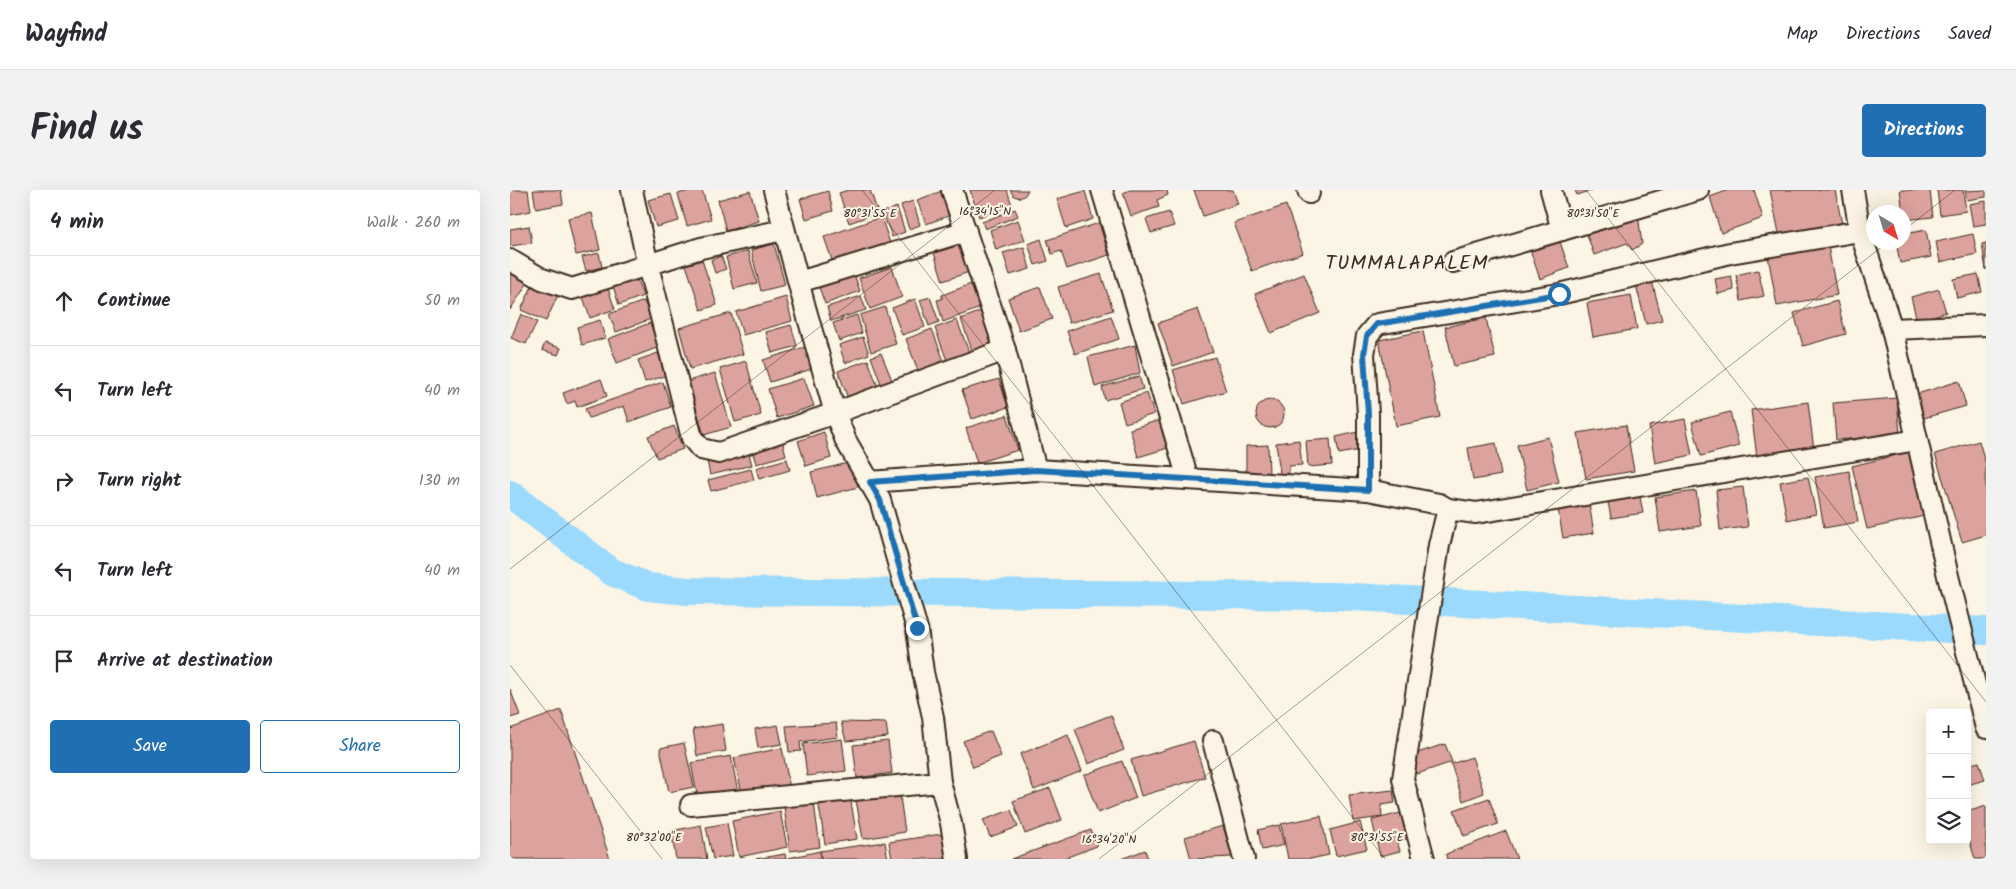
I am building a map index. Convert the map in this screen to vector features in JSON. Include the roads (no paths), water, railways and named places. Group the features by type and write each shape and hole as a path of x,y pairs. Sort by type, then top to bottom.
{"street":[{"path":"632,190 648,266 692,438 701,449 719,453 835,413 1005,350"},
{"path":"774,190 783,230 800,282 805,307 835,413 846,441 880,500 917,628 932,717 940,782 951,823 957,859"},
{"path":"952,190 1005,350 1036,470"},
{"path":"1102,190 1188,479"},
{"path":"1550,190 1562,230"},
{"path":"1453,262 1698,190"},
{"path":"1853,190 1860,231 1892,330 1948,576 1986,728"},
{"path":"510,260 542,279 572,289 701,248 783,230"},
{"path":"800,282 966,231"},
{"path":"1368,490 1368,414 1364,354 1367,336 1377,324 1559,294 1730,253 1860,231"},
{"path":"1892,330 1986,325"},
{"path":"870,482 1036,470 1368,490 1439,504 1448,509 1476,513 1917,440"},
{"path":"1424,859 1403,779 1439,545 1448,509"},
{"path":"1213,741 1244,859"},
{"path":"690,805 940,782"}],"waterway":[{"path":"510,494 612,572 648,587 688,591 1334,596 1986,631"}],"district":[{"name":"TUMMALAPALEM","path":"1407,262"}]}
